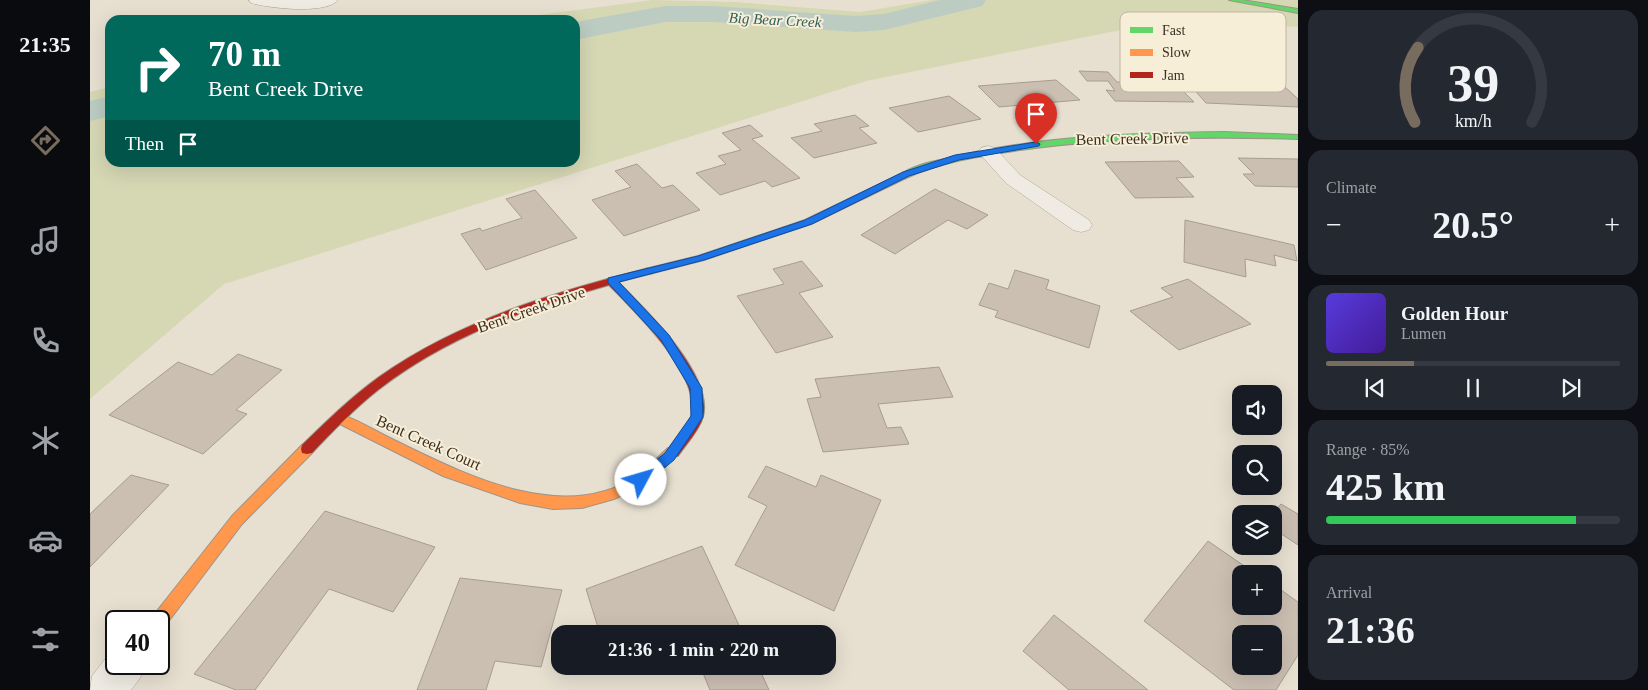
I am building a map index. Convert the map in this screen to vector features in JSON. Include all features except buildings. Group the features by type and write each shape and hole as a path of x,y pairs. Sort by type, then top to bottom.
{"street":[{"path":"256,0 268,4 290,5 331,0"},
{"path":"1232,0 1298,11"},
{"name":"Bent Creek Drive","path":"167,610 237,520 338,418 384,380 442,343 487,322 611,281 701,258 769,236 808,222 906,174 958,157 1069,140 1256,135 1298,137"},
{"path":"988,152 1013,180 1081,225"},
{"name":"Bent Creek Court","path":"338,418 448,472 520,497 553,503 582,502 609,495 641,480 670,457 697,417 696,388 665,337 611,281"},
{"path":"106,690 118,675"}],"green space":[{"path":"653,0 735,2 860,12 932,0 1298,0 1298,27 1286,26 1286,12 1120,12 1120,30 866,81 224,284 90,399 90,92 105,88 105,167 580,167 580,15 539,15"}],"waterway":[{"name":"Big Bear Creek","path":"580,30 665,14 714,14 855,24 884,22 973,0"},
{"name":"Big Bear Creek","path":"90,111 105,107"}],"traffic: fast":[{"path":"1232,0 1298,11"},
{"path":"903,176 940,162 966,156 1078,141 1188,135 1298,137"}],"traffic: slow":[{"path":"649,271 701,258 808,222 903,176"},
{"path":"338,418 448,472 520,497 553,503 582,502 609,495 641,480 673,452"},
{"path":"167,610 237,520 307,449"}],"traffic: jam":[{"path":"307,449 344,413 383,380 444,342 510,313 579,290 649,271"},
{"path":"611,281 638,308 669,344 692,382 698,400 697,417 690,430 673,452"}],"route":[{"path":"641,480 670,457 697,417 696,388 665,337 611,281 701,258 769,236 808,222 906,174 958,157 1036,144"}]}
